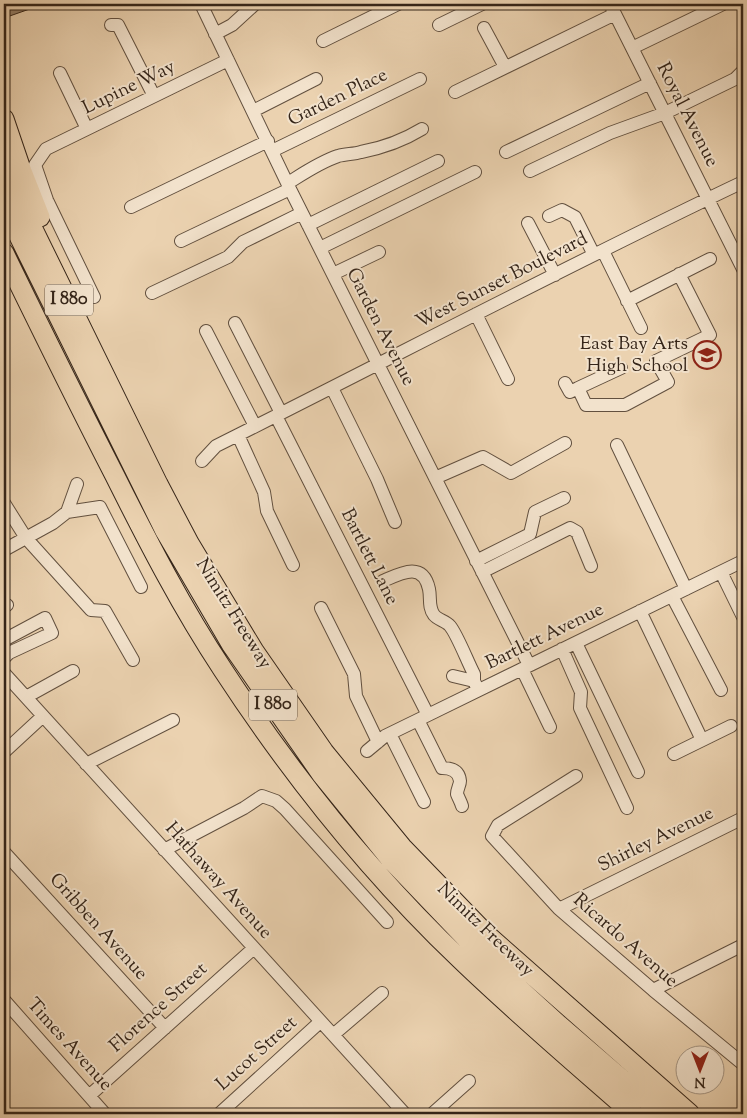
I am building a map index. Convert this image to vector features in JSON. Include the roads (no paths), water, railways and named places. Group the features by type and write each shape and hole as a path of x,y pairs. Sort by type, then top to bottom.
{"highway":[{"path":"4,119 42,222 45,253"},
{"name":"Nimitz Freeway","path":"4,170 154,476 189,542 254,652 324,752 402,847 487,935 690,1114"},
{"name":"I 880","path":"4,206 165,531 230,644 322,775 391,860 480,954 662,1114"},
{"name":"Nimitz Freeway","path":"4,253 78,404 158,560 187,612 222,670 294,770 335,823 374,868 458,957 550,1042 633,1114"},
{"path":"4,279 78,404"}],"street":[{"name":"Garden Avenue","path":"201,4 302,213 479,566 526,667 550,727"},
{"path":"215,34 232,25 255,4"},
{"path":"323,41 398,4"},
{"path":"439,25 482,4"},
{"path":"632,48 722,4"},
{"path":"455,92 613,9"},
{"name":"Royal Avenue","path":"613,9 708,199 739,252 743,269"},
{"path":"111,25 118,25 154,96"},
{"path":"484,28 505,67"},
{"name":"Lupine Way","path":"94,297 47,200 35,165 46,149 228,60"},
{"path":"530,171 610,133 664,112 735,78 743,72"},
{"path":"60,73 87,129"},
{"path":"253,111 316,79"},
{"name":"Garden Place","path":"131,207 420,79"},
{"path":"506,152 650,83"},
{"path":"181,241 289,186 321,163 341,155 362,152 394,143 422,129"},
{"path":"308,225 438,161"},
{"path":"320,248 475,172"},
{"name":"West Sunset Boulevard","path":"202,461 216,446 476,314 743,182"},
{"path":"549,216 562,210 575,217 628,301 641,328"},
{"path":"152,293 228,257 243,242 302,213"},
{"path":"528,223 555,275"},
{"path":"333,274 379,252"},
{"path":"628,301 710,259"},
{"path":"578,388 586,405 625,405 668,382 656,360 710,335 679,274"},
{"path":"476,314 508,379"},
{"name":"Bartlett Lane","path":"235,323 423,717 442,768 451,768 456,771 460,782 457,792 462,806"},
{"path":"206,331 255,426"},
{"path":"565,383 570,392 621,368"},
{"path":"332,388 373,470 395,522"},
{"path":"238,435 264,492 266,510 293,565"},
{"path":"435,478 483,457 511,473 565,443"},
{"path":"617,445 686,589"},
{"path":"67,512 77,484"},
{"path":"479,566 530,534 535,512 564,498"},
{"path":"4,503 26,538 91,610 104,611 133,660"},
{"path":"4,550 53,523 67,512 100,507 141,587"},
{"path":"479,566 570,528 577,532 591,566"},
{"name":"Bartlett Avenue","path":"367,751 390,734 423,717 476,685 526,667 743,561"},
{"path":"383,581 407,570 413,570 422,575 429,588 431,609 435,616 450,626 474,674 476,685"},
{"path":"721,572 743,617"},
{"path":"672,596 721,690"},
{"path":"321,608 354,674 356,696 378,742"},
{"path":"640,611 702,740"},
{"path":"4,640 46,618 52,633 4,658"},
{"path":"576,643 638,772"},
{"path":"562,649 581,692 580,708 627,808"},
{"path":"26,698 73,671"},
{"name":"Hathaway Avenue","path":"4,673 405,1114"},
{"path":"453,676 476,685"},
{"path":"4,752 43,716"},
{"path":"86,764 173,720"},
{"path":"674,754 731,726"},
{"path":"390,734 424,802"},
{"name":"Ricardo Avenue","path":"576,776 498,825 492,836 559,909 652,990 743,1064"},
{"path":"164,850 244,808 262,796 276,801 285,809 387,922"},
{"name":"Shirley Avenue","path":"559,909 743,818"},
{"name":"Gribben Avenue","path":"4,852 165,1028"},
{"path":"652,990 743,945"},
{"name":"Florence Street","path":"90,1096 254,948"},
{"path":"333,1035 382,993"},
{"name":"Times Avenue","path":"4,1000 105,1114"},
{"name":"Lucot Street","path":"225,1112 320,1022"},
{"path":"432,1114 469,1081"}],"railway":[{"path":"4,1111 7,1114"}],"place":[{"name":"East Bay Arts High School","path":"707,355"}]}
